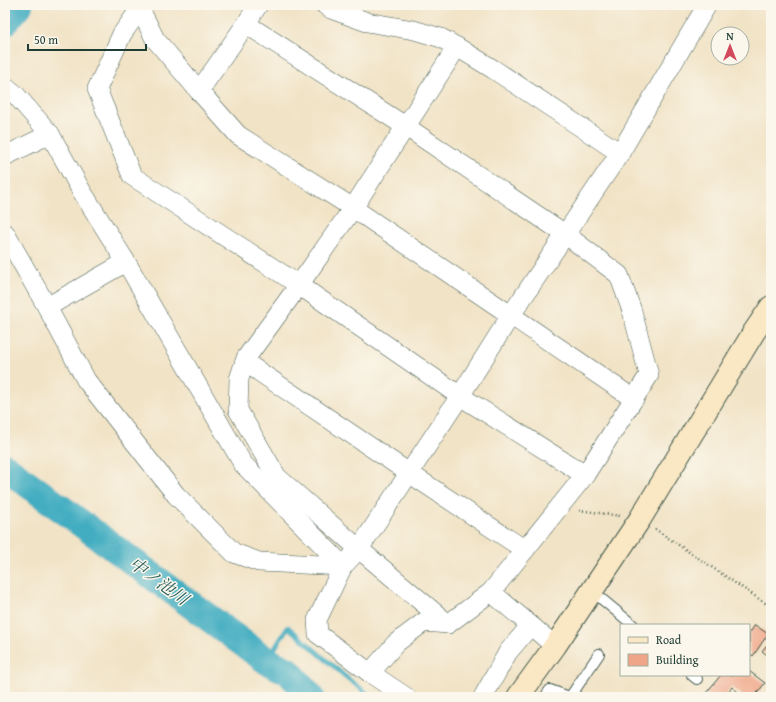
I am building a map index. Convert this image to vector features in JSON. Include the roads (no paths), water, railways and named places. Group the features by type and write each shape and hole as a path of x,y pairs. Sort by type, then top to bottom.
{"street":[{"path":"198,91 258,5"},
{"path":"325,5 331,9 367,22 414,30 441,38 558,111 620,153"},
{"path":"406,697 370,673 318,634 317,620 343,566 359,549 460,396 511,315 620,153 707,5"},
{"path":"141,7 155,39 198,91 238,135 353,208 634,398"},
{"path":"141,7 122,34 97,89 132,176 299,285 460,396 585,475"},
{"path":"246,24 405,126 565,234 619,275 632,311 648,376 585,475 491,592 448,624 424,622 396,643 370,673"},
{"path":"448,624 277,477 238,410 239,379 246,358 353,208 457,47"},
{"path":"10,90 50,134 243,464 343,566"},
{"path":"5,156 50,134"},
{"path":"5,233 48,307 86,380 176,495 234,553 259,562 343,566"},
{"path":"48,307 126,262"},
{"path":"518,697 555,646 640,519 771,306"},
{"path":"245,362 525,550"},
{"path":"491,592 555,646"},
{"path":"483,697 508,652 530,626"}],"lane":[{"path":"592,591 631,624"},
{"path":"545,697 550,690 569,697 599,654"}],"waterway":[{"path":"5,22 19,5"},
{"name":"中ノ池川","path":"5,467 267,661 288,671 311,697"},
{"path":"267,661 288,627 347,678 372,697"}]}
